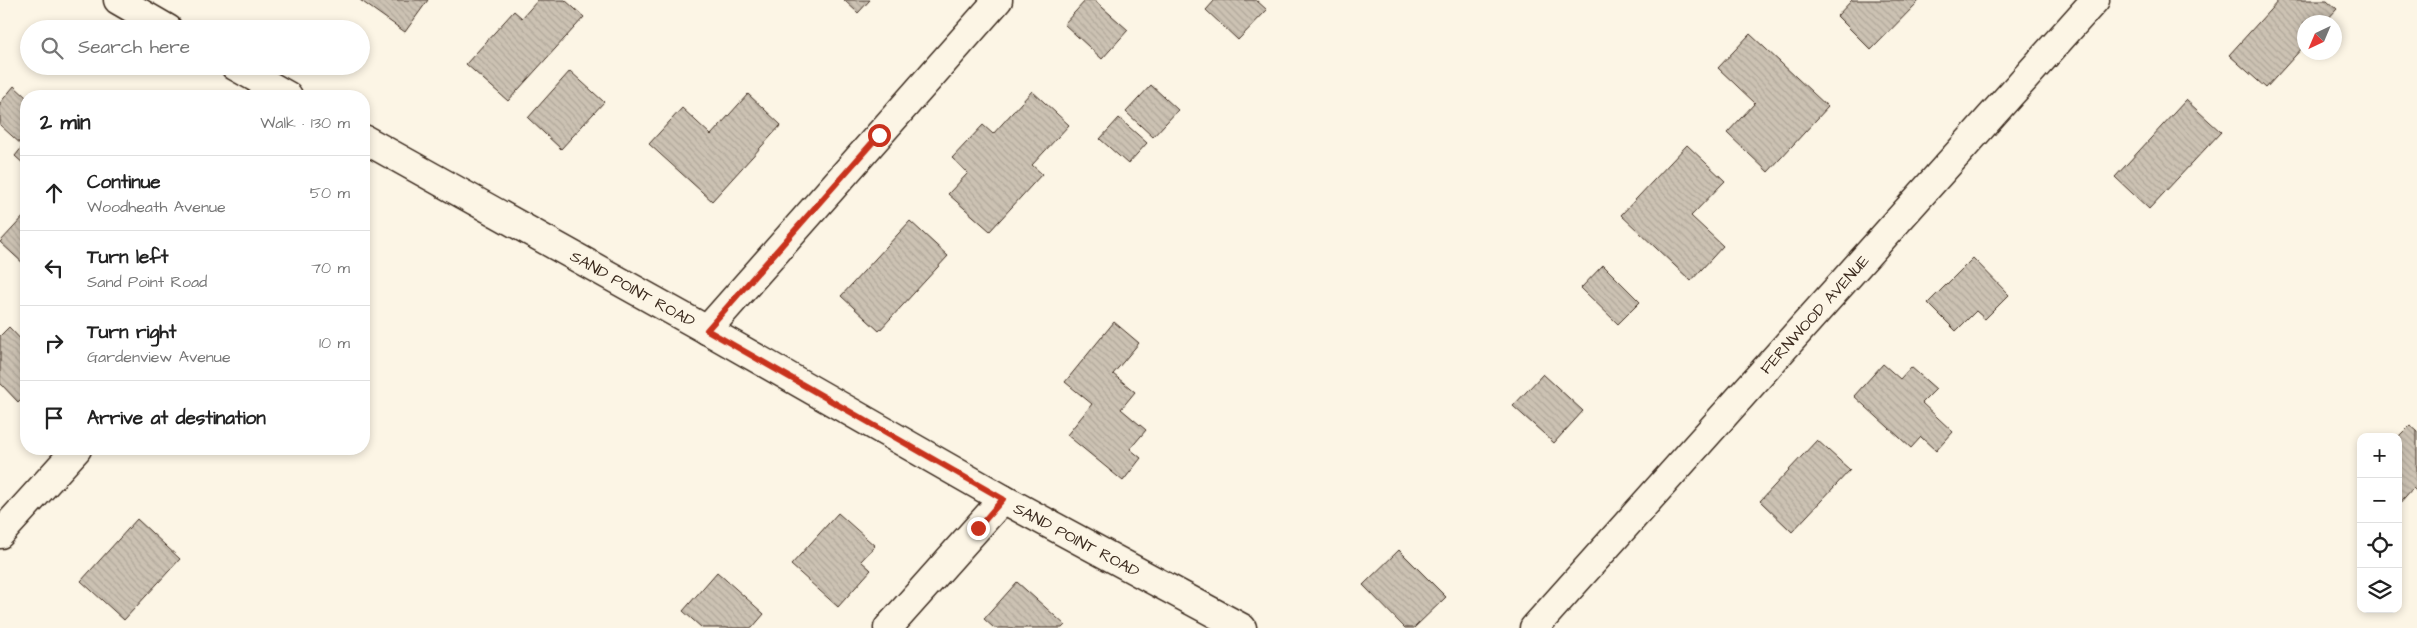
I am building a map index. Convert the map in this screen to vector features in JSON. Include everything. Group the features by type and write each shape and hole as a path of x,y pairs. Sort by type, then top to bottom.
{"street":[{"path":"118,0 152,20"},
{"path":"707,330 998,0"},
{"name":"FERNWOOD AVENUE","path":"1534,628 2095,0"},
{"path":"251,75 277,90"},
{"name":"SAND POINT ROAD","path":"370,142 707,330 1003,499 1242,628"},
{"path":"0,534 72,455"},
{"path":"888,628 1003,499"}],"building":[{"path":"360,0 428,0 405,32"},
{"path":"538,0 565,0 584,17 508,101 466,64 514,11 522,18"},
{"path":"844,0 870,0 858,13"},
{"path":"1086,0 1094,0 1128,30 1102,59 1064,24"},
{"path":"1215,0 1256,0 1267,10 1238,40 1206,10"},
{"path":"1852,0 1920,0 1871,50 1837,16"},
{"path":"2279,0 2327,0 2337,9 2331,15 2297,15 2297,54 2266,88 2229,55"},
{"path":"1750,34 1828,107 1768,172 1727,133 1755,103 1718,68"},
{"path":"570,71 604,102 561,149 528,118"},
{"path":"1151,85 1178,110 1153,137 1126,112"},
{"path":"14,86 20,92 20,143 0,125 0,103"},
{"path":"1032,91 1069,125 1032,165 1042,174 990,231 948,194 968,173 952,158 983,125 993,134"},
{"path":"748,94 781,125 712,201 649,144 682,108 711,135"},
{"path":"2186,100 2221,132 2149,209 2115,177"},
{"path":"1119,118 1147,143 1128,164 1100,139"},
{"path":"1687,145 1725,181 1691,216 1723,246 1691,281 1621,215"},
{"path":"20,150 20,161 15,156"},
{"path":"20,220 20,260 0,242"},
{"path":"910,221 948,256 879,331 841,296"},
{"path":"1973,258 2009,295 1985,319 1976,311 1956,331 1928,303"},
{"path":"1603,265 1640,302 1618,324 1581,288"},
{"path":"1114,322 1139,343 1113,374 1135,392 1121,409 1146,430 1130,449 1141,458 1123,481 1067,435 1092,404 1065,382"},
{"path":"9,327 20,339 20,400 18,402 0,383 0,336"},
{"path":"1883,364 1900,379 1911,367 1936,389 1922,403 1953,432 1936,451 1921,437 1911,448 1854,396"},
{"path":"1543,374 1583,411 1554,443 1513,406"},
{"path":"2410,425 2417,431 2417,492 2413,488 2402,500 2402,478 2402,433"},
{"path":"1817,440 1850,470 1792,532 1760,501"},
{"path":"838,513 875,546 861,561 871,570 838,607 791,565"},
{"path":"137,519 180,559 124,620 81,581"},
{"path":"1399,550 1446,597 1414,628 1405,628 1363,585"},
{"path":"717,572 764,614 752,628 702,628 683,611"},
{"path":"1017,582 1065,625 1062,628 994,628 984,619"}],"route":[{"path":"879,135 707,330 1003,499 978,528"}]}
